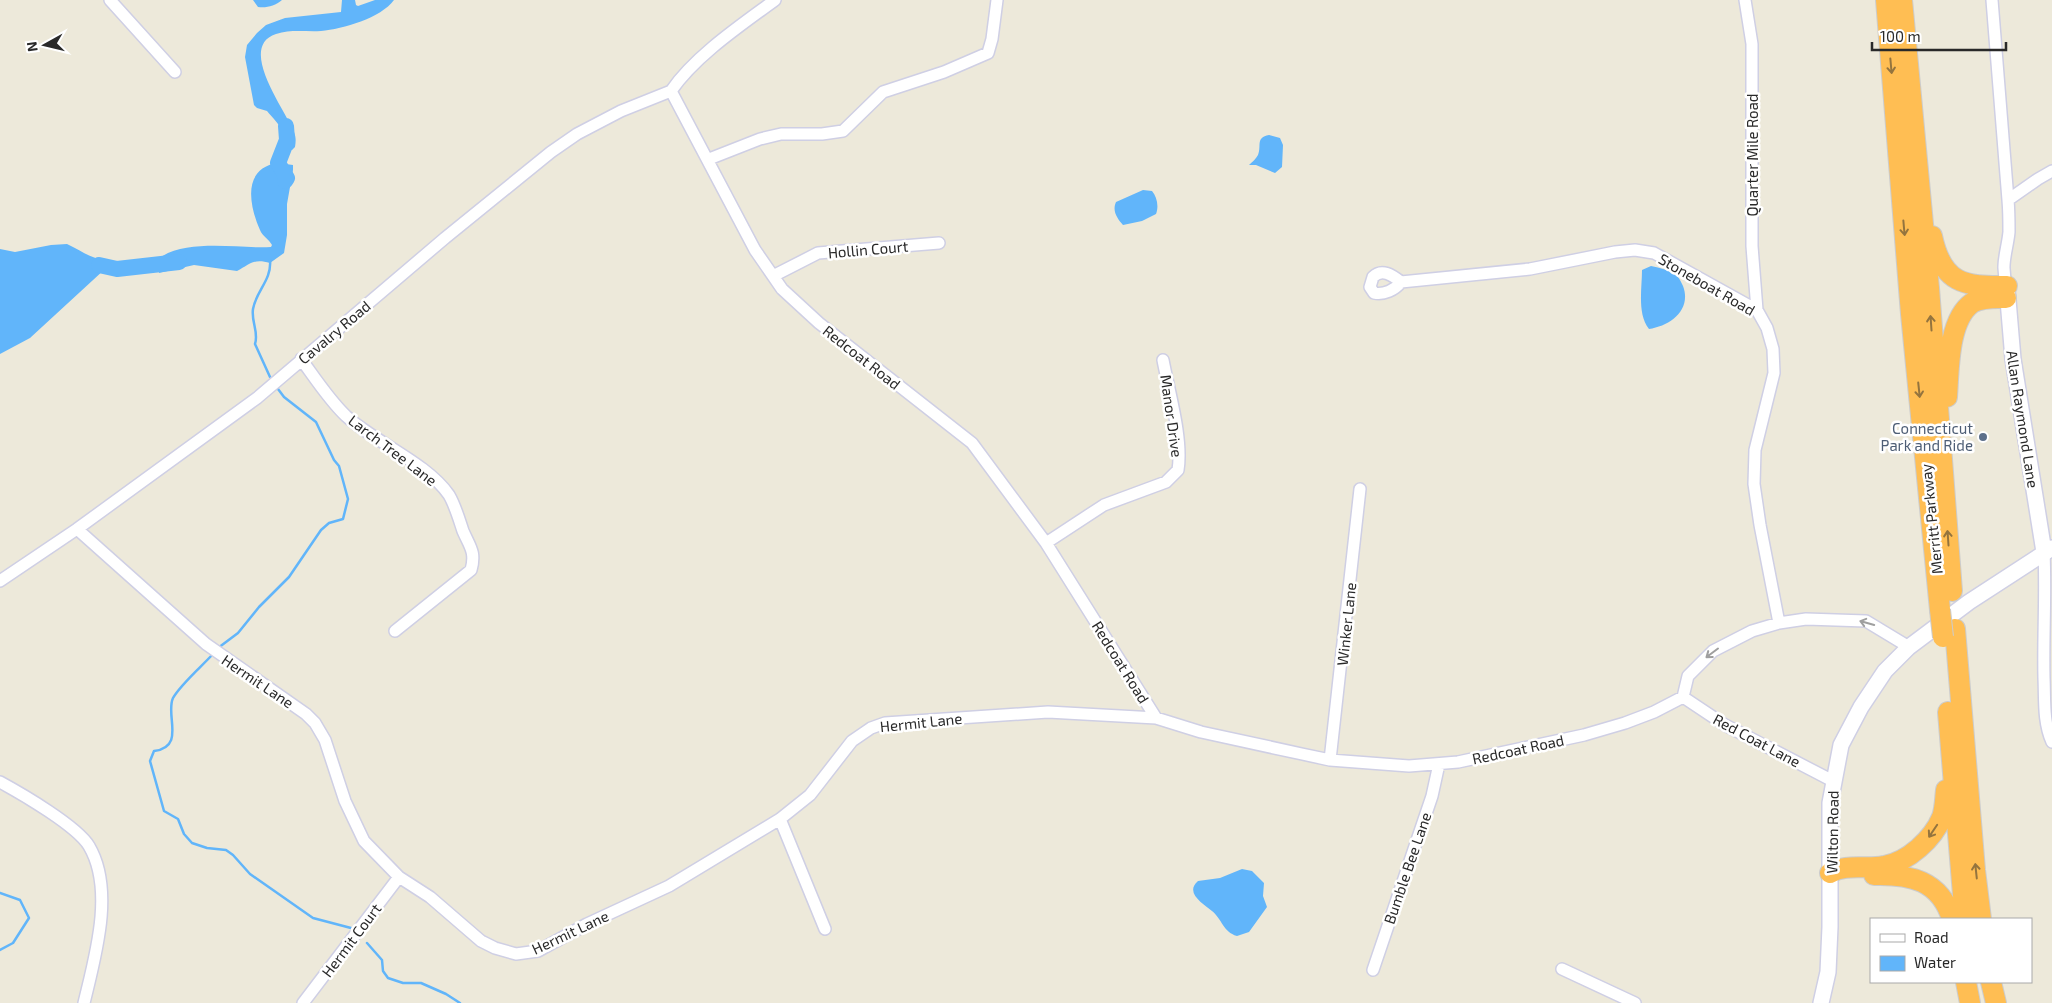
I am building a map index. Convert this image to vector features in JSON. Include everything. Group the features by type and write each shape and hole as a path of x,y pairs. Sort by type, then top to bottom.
{"highway":[{"name":"Merritt Parkway","path":"1886,0 1911,314 1981,918"},
{"name":"Merritt Parkway","path":"1902,0 1929,288 1944,494 1946,607"},
{"path":"1908,62 1927,211 1935,248 1942,266 1954,278 1968,284 2006,292"},
{"path":"1944,494 1945,418 1954,330 1962,313 1974,302 2006,292"},
{"name":"Merritt Parkway","path":"1949,633 1947,698 1965,918"},
{"path":"1830,873 1845,868 1884,866 1901,861 1931,835 1942,816 1945,796 1947,772 1947,698"},
{"path":"1830,873 1845,876 1906,876 1916,879 1936,893 1945,904 1952,918"},
{"path":"1966,983 1970,1003"},
{"path":"1974,983 1978,1003"},
{"path":"1992,983 1996,1003"}],"main road":[{"name":"Allan Raymond Lane","path":"2006,292 2013,359 2048,550"},
{"name":"Wilton Road","path":"1821,1003 1828,972 1830,803 1833,781 1842,745 1861,707 1885,671 1909,647 1969,602 2048,550"}],"street":[{"path":"110,0 175,72"},
{"path":"671,91 683,74 746,21 775,0"},
{"path":"709,159 760,139 781,134 822,134 843,131 883,92 944,72 988,52 992,39 997,0"},
{"name":"Quarter Mile Road","path":"1745,0 1752,44 1752,246 1757,310"},
{"name":"Allan Raymond Lane","path":"1992,0 2008,200 2009,232 2003,257 2006,292"},
{"name":"Redcoat Road","path":"671,91 709,159 755,250 773,276 795,303 972,443 1046,543 1156,718 1200,732 1330,760 1383,765 1439,764 1458,762 1625,723 1654,712 1683,697"},
{"name":"Cavalry Road","path":"0,581 77,529 257,398 445,238 551,152 577,134 621,111 671,91"},
{"path":"2008,200 2038,179 2052,172"},
{"name":"Hollin Court","path":"773,276 818,253 939,243"},
{"name":"Stoneboat Road","path":"1401,282 1530,269 1635,250 1654,254 1757,310 1767,328 1773,349 1774,373 1755,450 1754,484 1779,623"},
{"name":"Larch Tree Lane","path":"301,359 346,416 372,437 409,460 439,484 450,496 475,558 471,570 394,631"},
{"name":"Manor Drive","path":"1046,543 1104,505 1166,482 1178,470 1178,445 1163,360"},
{"name":"Winker Lane","path":"1330,760 1360,489"},
{"name":"Hermit Lane","path":"77,529 206,644 272,688 306,714 315,723 324,740 345,801 364,841 399,877 430,897 481,941 506,952 516,954 538,951 587,924 669,886 780,819 810,795 852,741 871,728 885,723 1048,712 1156,718"},
{"path":"2048,550 2044,636 2045,709 2046,722 2052,742"},
{"path":"1683,697 1688,676 1713,652 1752,631 1779,623 1813,619 1866,621 1909,647"},
{"name":"Red Coat Lane","path":"1683,697 1725,725 1833,781"},
{"name":"Bumble Bee Lane","path":"1373,970 1432,796 1439,764"},
{"path":"0,782 25,796 73,830 89,845 99,870 102,910 93,966 84,1003"},
{"path":"780,819 825,928"},
{"name":"Hermit Court","path":"303,1003 399,877"},
{"path":"1562,969 1635,1003"}],"water":[{"path":"253,0 282,0 268,7 258,7"},
{"path":"342,0 355,0 358,6 375,0 394,0 380,12 361,22 321,31 282,32 265,41 261,52 262,65 267,80 295,136 295,147 292,150 287,149 284,134 279,125 267,111 254,105 245,57 247,45 266,25 285,18 341,12"},
{"path":"1269,135 1280,138 1283,145 1282,167 1275,173 1256,165 1249,165 1258,155 1260,140"},
{"path":"278,163 293,165 287,204 287,235 284,253 270,263 256,261 237,271 194,265 159,273 158,259 183,249 213,246 271,247 272,245 261,232 256,220 251,199 251,189 258,172 266,166"},
{"path":"1143,190 1152,191 1155,196 1157,202 1156,214 1142,221 1123,225 1115,211 1116,202"},
{"path":"67,244 99,259 105,269 30,338 0,354 0,249 15,252"},
{"path":"1651,266 1661,268 1677,276 1683,286 1685,295 1682,309 1677,315 1664,324 1649,329 1643,316 1641,293 1642,270"},
{"path":"1242,869 1252,871 1264,883 1263,896 1267,907 1249,932 1237,936 1229,932 1215,914 1200,902 1193,890 1194,885 1198,881 1220,878"}],"waterway":[{"path":"285,181 287,178 278,163 287,140 286,126"},
{"path":"270,260 269,274 253,309 256,335 255,344 270,377"},
{"path":"99,265 117,269 179,262"},
{"path":"218,648 238,633 259,607 289,577 321,530 329,523 343,519 348,499 339,466 334,460 316,422 284,397 278,389"},
{"path":"213,654 173,698 171,705 172,737 164,748 154,751 150,761 164,811 178,819 184,834 192,843 207,848 226,850 250,874 313,918 351,928"},
{"path":"0,893 20,900 29,918 13,943 0,950"},
{"path":"367,943 382,960 383,971 388,978 403,983 421,983 446,994 460,1003"}],"place":[{"name":"Connecticut Park and Ride","path":"1983,437"}]}
